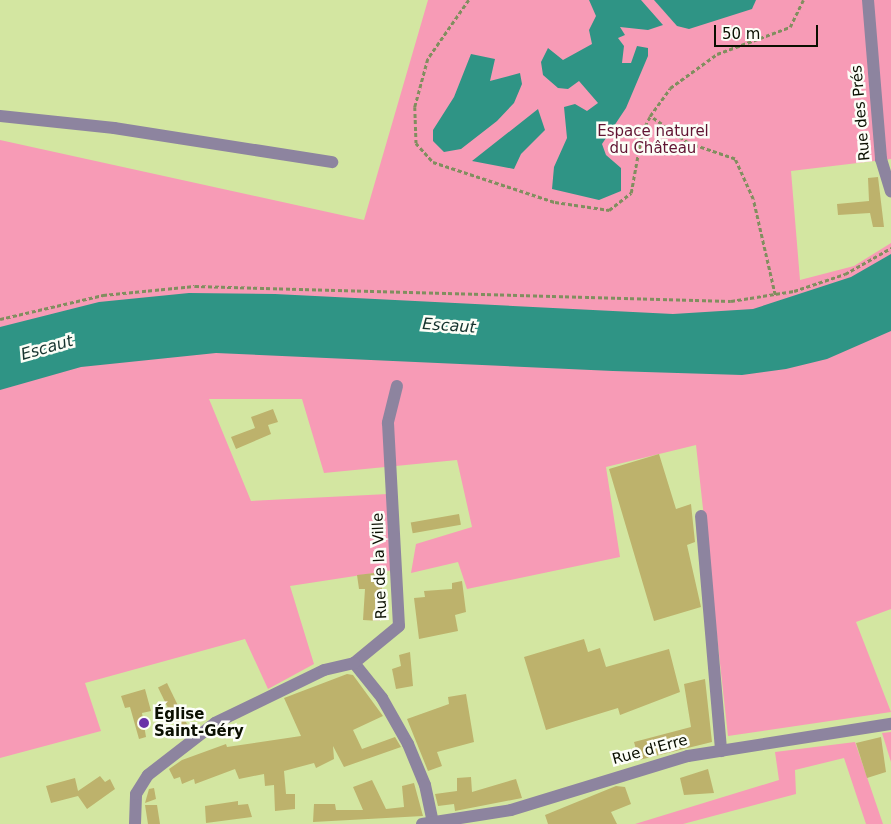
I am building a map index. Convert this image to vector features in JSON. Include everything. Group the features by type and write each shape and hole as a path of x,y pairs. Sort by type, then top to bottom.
{"street":[{"name":"Rue des Prés","path":"868,0 881,159 891,192"},
{"path":"0,116 114,128 332,162"},
{"name":"Rue de la Ville","path":"354,663 399,626 388,423 397,386"},
{"path":"701,516 721,750"},
{"path":"135,824 136,794 148,775 215,723 324,670 354,663 382,698 408,744 425,785 428,823"},
{"name":"Rue d'Erre","path":"428,823 498,819 637,769 721,750 891,724"}],"path":[{"path":"469,0 428,59 414,107 416,143 433,162 555,202 608,210 631,193 642,132 650,116 670,88 717,54 790,27 802,0"},
{"path":"650,116 688,143 735,159 753,199 774,295"},
{"path":"0,319 103,295 195,286 693,302 774,295 856,270 891,248"}],"green space":[{"name":"Espace naturel du Château","path":"428,0 891,0 891,159 791,171 800,280 854,266 891,243 891,609 856,622 891,712 728,736 696,445 606,467 620,557 467,589 458,562 411,573 416,544 472,527 457,460 324,473 302,399 209,399 251,501 388,494 394,570 290,586 314,664 268,689 245,639 85,683 101,731 0,758 0,140 364,220"},
{"path":"891,732 891,762 882,733"},
{"path":"855,742 883,824 866,824 844,758 795,770 796,794 683,824 635,824 779,780 775,752"}],"water":[{"path":"589,0 641,0 663,25 648,30 620,27 625,35 618,38 624,46 622,63 631,63 637,46 648,48 648,56 626,108 602,144 606,155 621,168 621,191 599,200 552,189 554,167 567,138 564,107 575,104 587,111 598,103 579,81 568,89 558,88 543,75 541,62 548,48 563,60 592,44 589,30 596,16"},
{"path":"654,0 756,0 752,9 689,29 677,26"},
{"path":"471,54 495,59 490,81 520,73 522,84 514,103 497,121 461,149 444,152 433,141 433,130 454,97"},
{"path":"538,109 545,130 521,154 514,169 472,161"},
{"name":"Escaut","path":"891,254 891,331 827,359 786,369 742,375 216,353 81,367 0,390 0,327 99,302 189,293 275,294 673,314 753,309 851,277"}],"building":[{"path":"878,177 884,227 873,227 870,213 838,215 837,204 869,201 868,178"},
{"path":"273,409 278,422 268,425 271,434 236,449 231,437 255,428 251,417"},
{"path":"659,454 676,509 691,504 695,542 687,545 701,607 654,621 609,469"},
{"path":"459,514 461,525 413,533 411,523"},
{"path":"383,572 380,621 363,620 365,589 359,589 357,575"},
{"path":"462,581 466,612 455,615 458,631 419,639 414,598 425,597 424,591 452,589 452,583"},
{"path":"584,639 588,652 600,648 606,667 669,649 680,692 620,715 618,708 546,730 524,657"},
{"path":"410,652 413,686 396,689 392,669 401,666 399,655"},
{"path":"347,674 353,675 383,716 353,730 362,749 395,737 401,747 344,767 333,746 334,759 316,768 314,763 284,771 286,794 295,794 295,809 275,811 274,785 265,786 264,774 239,779 235,769 195,784 194,779 182,784 180,777 174,779 169,769 182,760 226,744 227,747 301,736 284,698"},
{"path":"705,679 712,742 639,760 634,742 691,727 684,684"},
{"path":"167,683 190,730 181,734 158,687"},
{"name":"Église Saint-Géry","path":"145,689 151,711 142,713 146,737 139,739 130,707 125,708 121,696"},
{"path":"466,694 474,742 437,752 442,766 428,771 407,719 449,704 448,697"},
{"path":"881,737 886,772 867,778 856,743"},
{"path":"708,769 714,793 684,795 680,778"},
{"path":"100,776 105,782 110,779 115,789 87,809 78,796 51,803 46,786 75,778 78,791"},
{"path":"471,777 472,792 516,779 522,798 455,811 454,804 438,806 435,794 457,791 457,778"},
{"path":"372,780 386,809 404,807 402,786 414,783 423,816 313,822 314,804 335,804 336,810 363,810 353,787"},
{"path":"616,786 625,787 631,804 611,812 617,824 548,824 545,815"},
{"path":"154,788 156,799 145,803 149,789"},
{"path":"238,801 238,805 248,804 252,817 206,823 205,806"},
{"path":"145,805 157,805 160,824 148,824"}],"place":[{"name":"Église Saint-Géry","path":"144,723"}]}
